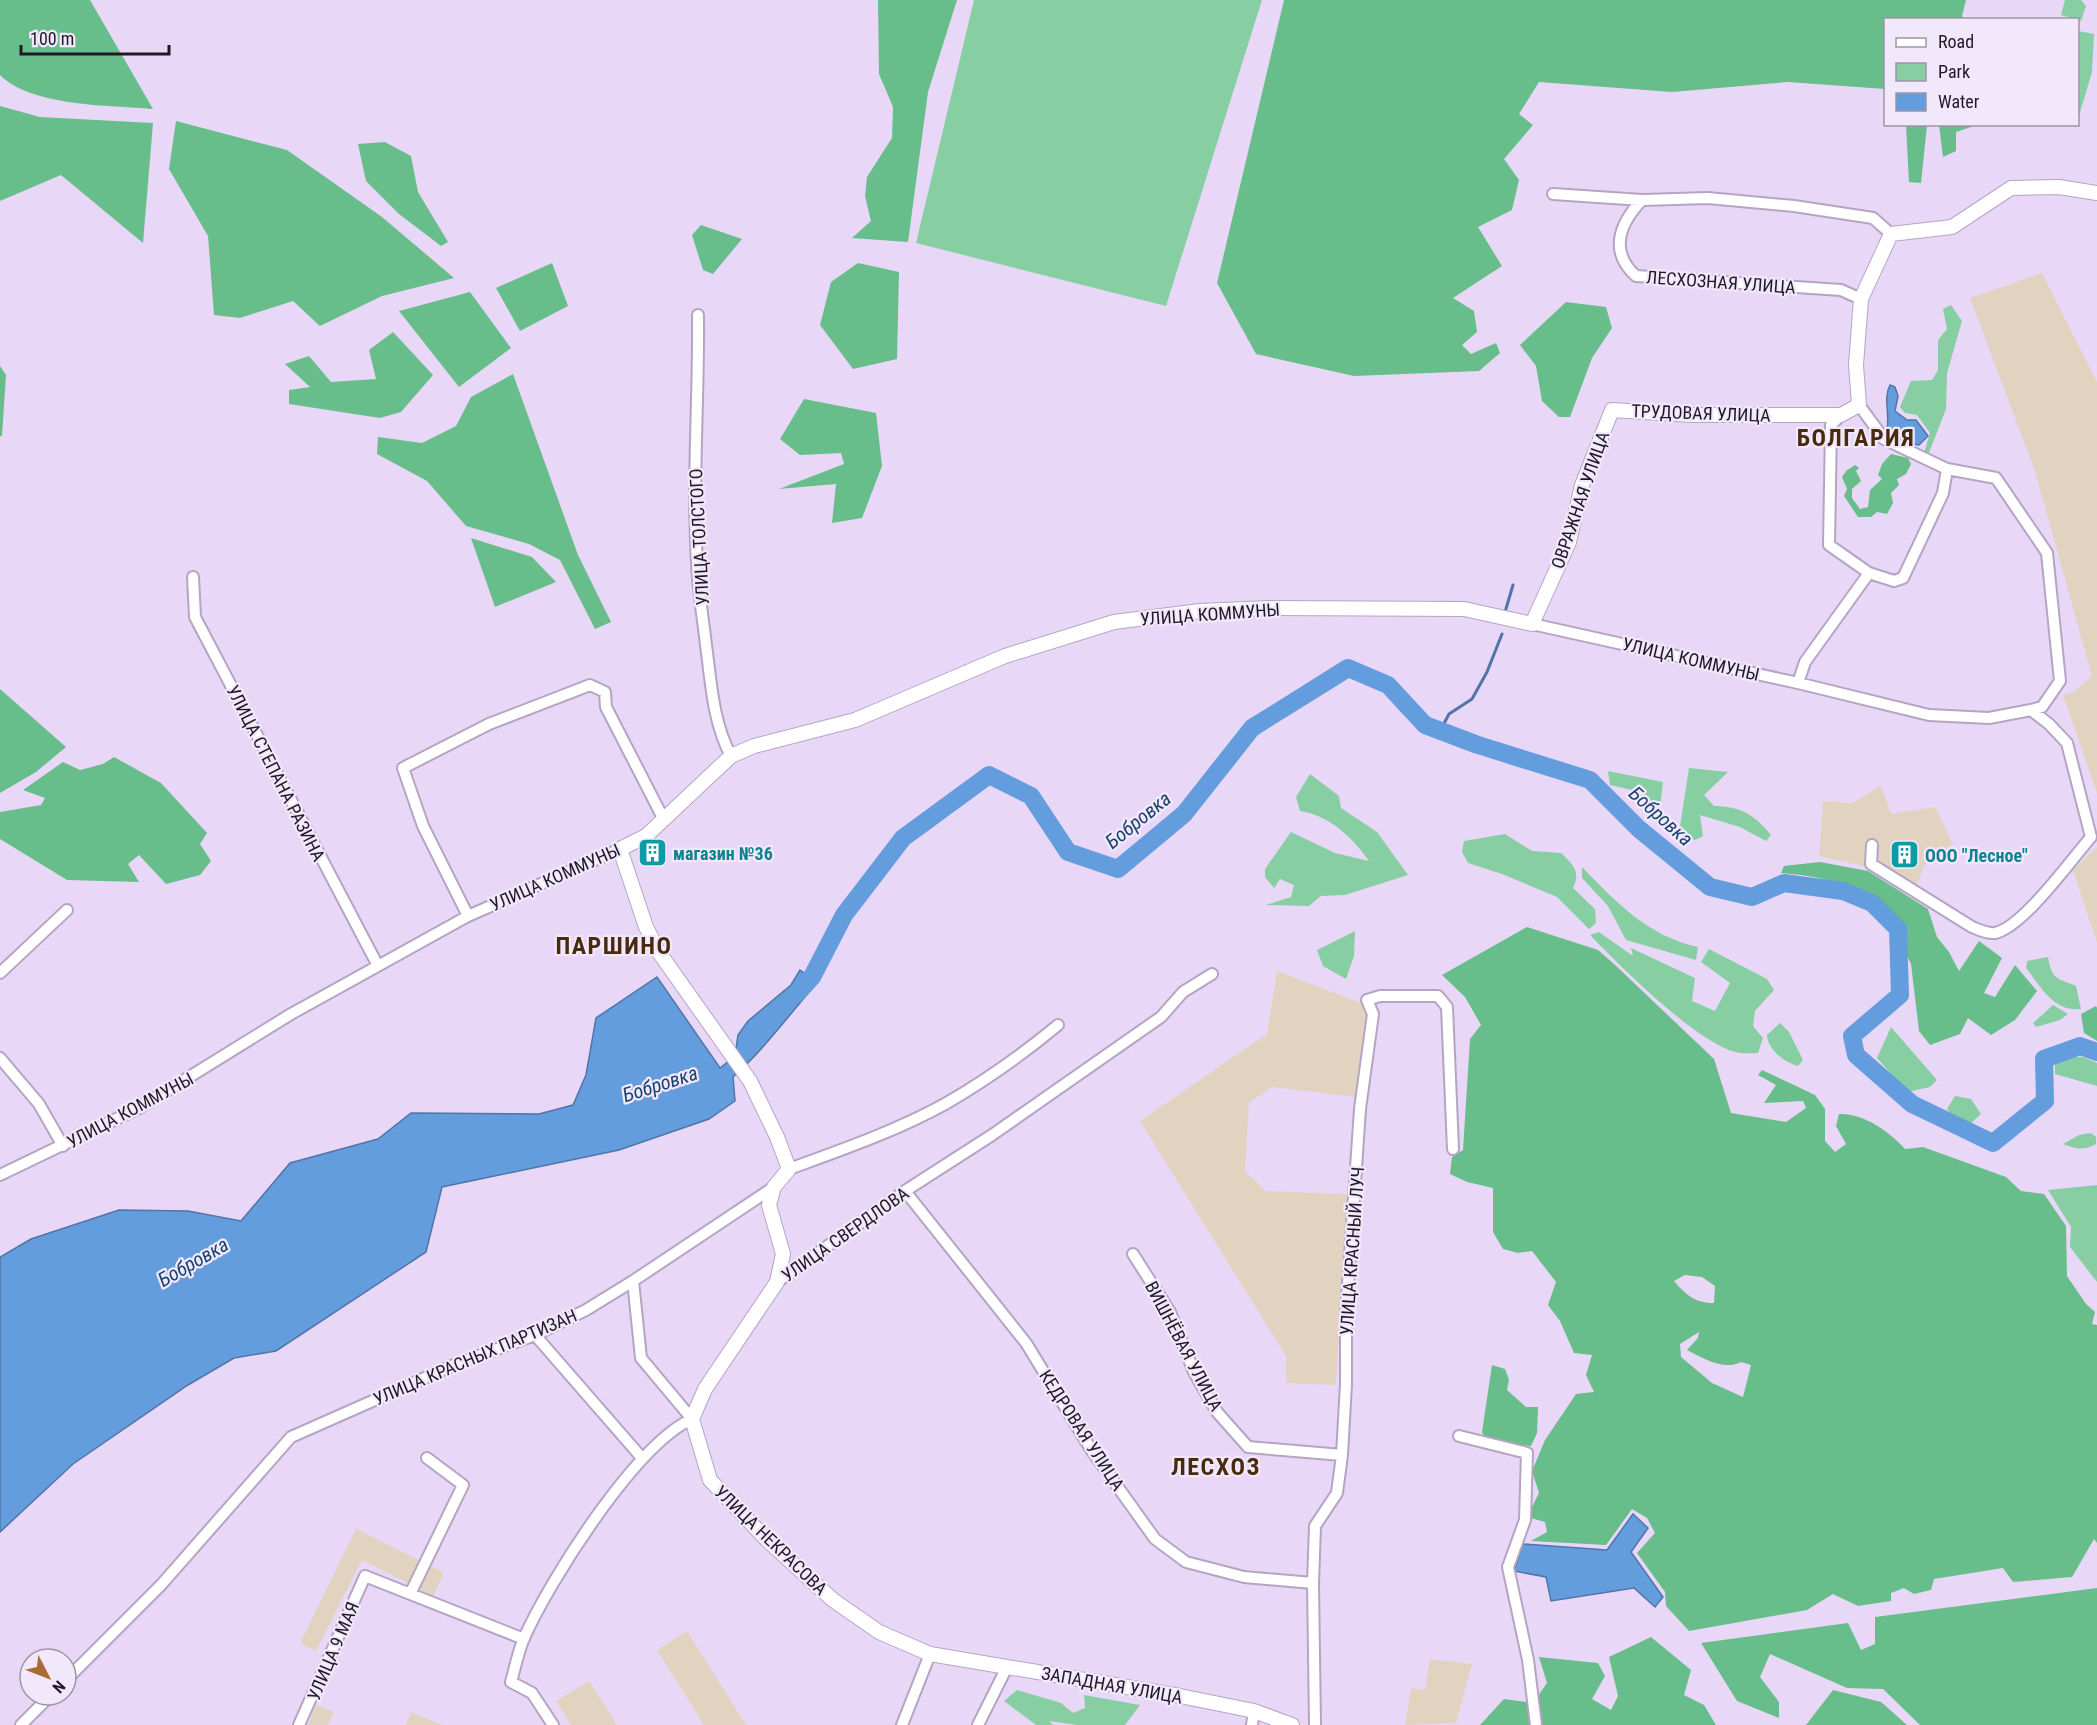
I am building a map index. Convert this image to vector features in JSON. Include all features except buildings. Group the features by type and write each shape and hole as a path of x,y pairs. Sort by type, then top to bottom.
{"street":[{"path":"1553,194 1642,200 1708,198 1794,206 1873,218 1891,234 1952,227 2011,188 2059,187 2097,193"},
{"name":"ЛЕСХОЗНАЯ УЛИЦА","path":"1642,200 1630,212 1617,244 1624,266 1636,276 1841,290 1861,299"},
{"path":"1891,234 1861,299 1856,365 1859,405 1884,439 1947,469 1996,478 2047,553 2060,681 2042,707 2031,710"},
{"name":"УЛИЦА ТОЛСТОГО","path":"698,315 699,388 695,459 697,564 711,686 721,737 731,756"},
{"name":"ТРУДОВАЯ УЛИЦА","path":"1612,410 1692,415 1840,415 1859,405"},
{"name":"ОВРАЖНАЯ УЛИЦА","path":"1532,624 1569,542 1582,485 1612,410"},
{"path":"1840,415 1831,425 1829,545 1869,573 1894,581 1903,578 1943,493 1947,469"},
{"path":"1798,683 1805,662 1869,573"},
{"name":"УЛИЦА СТЕПАНА РАЗИНА","path":"193,577 195,617 377,964"},
{"name":"УЛИЦА КОММУНЫ","path":"0,1175 139,1108 377,964 468,916 646,836 731,756 754,746 855,720 1005,656 1114,622 1156,615 1269,608 1464,609 1798,683 1929,716 1989,718 2031,710"},
{"path":"468,916 423,826 403,768 489,724 590,685 605,692 606,707 663,818"},
{"path":"1872,846 1871,864 1972,927 1983,932 1995,933 2014,924 2091,837 2067,742 2031,710"},
{"path":"620,849 646,927 658,951 750,1082 777,1137 789,1169 853,1146 945,1104 1024,1053 1058,1025"},
{"path":"0,973 67,910"},
{"name":"УЛИЦА СВЕРДЛОВА","path":"692,1419 705,1389 777,1282 905,1191 992,1135 1161,1017 1183,992 1212,974"},
{"name":"УЛИЦА КРАСНЫЙ ЛУЧ","path":"1315,1725 1313,1583 1315,1526 1337,1493 1342,1455 1348,1272 1364,1069 1373,1014 1367,1000 1380,996 1438,996 1447,1007 1453,1149"},
{"path":"0,1058 39,1104 63,1146"},
{"name":"УЛИЦА КРАСНЫХ ПАРТИЗАН","path":"78,1668 161,1585 291,1437 454,1365 535,1335 633,1281 774,1187 789,1169"},
{"path":"774,1187 769,1205 783,1254 777,1282"},
{"name":"КЕДРОВАЯ УЛИЦА","path":"905,1191 1026,1342 1092,1451 1155,1539 1186,1562 1244,1577 1313,1583"},
{"name":"ВИШНЁВАЯ УЛИЦА","path":"1133,1254 1170,1312 1194,1372 1216,1412 1248,1447 1342,1455"},
{"name":"УЛИЦА НЕКРАСОВА","path":"633,1281 641,1358 692,1419 710,1480 767,1540 833,1600 879,1632 930,1654"},
{"path":"535,1335 642,1458"},
{"path":"553,1725 532,1693 511,1682 524,1639 576,1549 609,1499 642,1458 676,1426 692,1419"},
{"path":"1459,1436 1527,1453 1525,1520 1508,1567 1528,1660 1536,1725"},
{"path":"427,1458 463,1485 411,1592 524,1639"},
{"name":"УЛИЦА 9 МАЯ","path":"299,1725 365,1576 411,1592"},
{"path":"902,1725 930,1654"},
{"name":"ЗАПАДНАЯ УЛИЦА","path":"930,1654 1254,1711 1292,1725"},
{"path":"978,1725 1007,1667"},
{"path":"21,1725 39,1707"},
{"path":"1252,1725 1254,1711"}],"shaded area":[{"path":"2042,273 2097,382 2097,793 2063,695 2074,692 2092,676 2035,471 1970,298"},
{"name":"ООО \"Лесное\"","path":"1881,786 1891,814 1935,807 1953,844 1924,866 1913,895 1868,867 1819,856 1823,801 1852,803"},
{"path":"2097,847 2097,943 2073,870"},
{"path":"1277,971 1366,1005 1368,1019 1356,1097 1272,1087 1249,1103 1245,1171 1266,1191 1347,1194 1336,1385 1286,1383 1286,1356 1140,1121 1267,1034"},
{"path":"356,1529 444,1573 433,1596 362,1560 316,1651 300,1643"},
{"path":"687,1631 746,1725 704,1725 657,1650"},
{"path":"1430,1659 1472,1664 1456,1723 1405,1725 1411,1688 1425,1690"},
{"path":"589,1681 617,1725 571,1725 556,1701"},
{"path":"316,1705 334,1712 328,1725 308,1725"},
{"path":"411,1712 442,1725 406,1725"}],"green space":[{"path":"0,0 90,0 153,109 72,103 31,93 14,85 0,75"},
{"path":"878,0 957,0 928,92 908,242 852,238 871,221 865,196 867,177 892,138 893,107 879,74"},
{"path":"974,0 1262,0 1166,306 916,243"},
{"path":"1284,0 1966,0 1963,18 1884,18 1884,89 1788,82 1672,92 1539,82 1519,114 1533,125 1504,159 1519,180 1512,210 1478,227 1502,266 1453,298 1474,311 1477,332 1462,345 1471,354 1496,343 1500,353 1479,371 1354,376 1256,354 1217,283"},
{"path":"2065,0 2081,0 2086,6 2081,21 2079,18 2061,15"},
{"path":"2079,31 2094,34 2092,72 2079,116"},
{"path":"0,106 40,117 153,123 143,243 61,175 0,201"},
{"path":"176,121 287,150 382,217 454,278 382,296 320,326 293,301 240,318 214,315 208,236 169,169"},
{"path":"1906,126 1927,126 1921,183 1909,182"},
{"path":"1939,126 1974,126 1956,132 1956,151 1943,157"},
{"path":"385,142 411,156 418,192 448,242 441,246 399,214 366,181 358,144"},
{"path":"701,225 742,239 713,274 703,270 692,235"},
{"path":"552,263 568,306 520,331 496,288"},
{"path":"858,263 899,272 897,359 853,369 820,325 831,282"},
{"path":"470,292 511,348 459,387 399,311"},
{"path":"1566,302 1606,307 1612,328 1592,358 1570,417 1559,417 1542,401 1536,366 1520,345"},
{"path":"1951,305 1962,321 1947,373 1946,409 1927,458 1924,453 1930,433 1917,415 1905,413 1900,407 1911,381 1932,380 1938,370 1938,340 1947,329 1943,309"},
{"path":"393,332 433,375 401,412 380,418 289,404 289,390 310,387 285,364 309,356 331,382 376,379 369,350"},
{"path":"0,366 6,375 2,436 0,436"},
{"path":"513,374 578,555 611,622 595,629 560,560 529,544 466,526 427,481 377,454 378,437 422,443 456,426 471,397"},
{"path":"804,399 876,413 882,466 862,518 832,523 836,484 779,489 844,464 841,453 800,455 780,439"},
{"path":"1891,454 1908,458 1911,464 1906,474 1897,479 1899,485 1891,493 1893,503 1887,514 1877,512 1871,517 1858,517 1844,496 1847,489 1842,477 1855,465 1859,468 1856,471 1861,481 1852,489 1852,498 1860,509 1868,507 1870,490 1882,479 1878,475 1882,464"},
{"path":"471,538 532,557 556,582 495,607"},
{"path":"0,689 66,747 36,772 0,793"},
{"path":"114,757 161,783 207,833 200,844 211,861 200,875 166,884 139,855 128,864 139,882 67,880 0,839 0,812 41,805 45,798 23,790 63,762 80,770 103,764"},
{"path":"1689,768 1728,772 1704,795 1714,806 1732,808 1753,817 1771,835 1766,841 1740,827 1700,815 1703,836 1695,840 1679,833"},
{"path":"1608,771 1663,782 1660,807 1649,805 1641,792 1610,785"},
{"path":"1310,774 1339,796 1341,808 1377,832 1408,875 1345,895 1321,896 1309,906 1266,905 1291,897 1294,885 1280,879 1274,888 1265,877 1265,869 1291,832 1335,853 1369,861 1356,844 1339,829 1321,817 1300,811 1296,797"},
{"path":"1505,834 1532,851 1561,853 1576,873 1573,888 1595,909 1596,923 1589,929 1557,897 1502,874 1468,863 1462,852 1464,841"},
{"path":"1820,862 1868,871 1928,909 1937,937 1949,952 1959,971 1979,941 2002,958 1984,993 1995,997 2015,965 2037,991 2015,1020 1991,1035 1968,1018 1960,1034 1930,1045 1919,1031 1911,964 1904,949 1906,926 1876,902 1848,887 1819,878 1781,873 1784,866"},
{"path":"1582,867 1634,916 1664,935 1698,947 1696,960 1626,940 1608,906 1582,878"},
{"path":"1527,927 1598,950 1714,1059 1731,1113 1786,1122 1806,1108 1803,1101 1764,1103 1776,1085 1758,1075 1762,1070 1815,1095 1825,1109 1825,1141 1835,1152 1846,1144 1836,1126 1839,1114 1848,1114 1875,1124 1905,1149 1923,1147 2006,1177 2021,1191 2044,1194 2066,1226 2067,1276 2086,1304 2095,1312 2092,1324 2097,1325 2097,1543 2094,1539 2072,1577 2013,1582 2003,1568 1934,1579 1931,1590 1914,1594 1904,1588 1891,1593 1891,1601 1858,1606 1833,1594 1807,1610 1689,1631 1666,1606 1665,1592 1637,1553 1655,1533 1647,1518 1632,1509 1606,1545 1531,1541 1547,1532 1545,1522 1527,1517 1539,1493 1532,1471 1545,1440 1576,1394 1594,1392 1586,1375 1592,1355 1574,1353 1560,1321 1548,1305 1556,1282 1532,1251 1518,1253 1503,1249 1493,1232 1493,1188 1467,1182 1450,1174 1452,1157 1463,1150 1470,1039 1481,1025 1465,997 1442,975","holes":["1685,1275 1702,1277 1715,1286 1714,1303 1696,1300 1674,1281","1699,1332 1698,1338 1687,1350 1720,1364 1741,1362 1751,1365 1743,1397 1712,1383 1681,1357 1680,1344"]},
{"path":"1355,931 1354,956 1346,979 1323,966 1317,950"},
{"path":"1599,932 1633,956 1631,948 1695,978 1692,1001 1715,1011 1730,983 1701,962 1709,949 1767,979 1774,990 1755,1011 1753,1026 1763,1038 1758,1053 1738,1053 1719,1045 1679,1018 1590,935"},
{"path":"2048,957 2054,975 2076,986 2081,1009 2063,1007 2049,997 2026,968 2027,961"},
{"path":"2053,1005 2068,1014 2060,1020 2036,1027 2033,1023"},
{"path":"2096,1006 2097,1041 2084,1033 2081,1014"},
{"path":"1780,1023 1789,1032 1803,1060 1798,1066 1787,1062 1770,1046 1767,1035"},
{"path":"1891,1027 1937,1080 1930,1087 1907,1092 1877,1058"},
{"path":"2066,1057 2083,1057 2097,1063 2097,1086 2055,1074 2055,1063"},
{"path":"1955,1096 1971,1099 1981,1114 1969,1125 1954,1119 1947,1109"},
{"path":"2091,1133 2096,1137 2096,1144 2088,1148 2063,1144 2079,1135"},
{"path":"2097,1185 2097,1282 2070,1247 2071,1227 2048,1190"},
{"path":"1492,1365 1505,1369 1509,1380 1507,1390 1526,1407 1538,1407 1537,1433 1531,1446 1486,1441 1482,1432"},
{"path":"2097,1588 2097,1725 1920,1725 1883,1689 1847,1688 1770,1654 1760,1677 1779,1702 1779,1718 1737,1701 1701,1643 1848,1623 1861,1650 1875,1644 1875,1617"},
{"path":"1651,1637 1691,1670 1684,1695 1704,1705 1716,1725 1480,1725 1504,1699 1533,1703 1547,1683 1539,1657 1598,1663 1605,1676 1592,1699 1611,1710 1618,1696 1609,1657"},
{"path":"1017,1690 1061,1703 1073,1713 1085,1708 1084,1695 1140,1705 1125,1725 1077,1725 1049,1721 1053,1725 1036,1725 1004,1701"},
{"path":"1833,1690 1881,1702 1907,1725 1806,1725"}],"water":[{"path":"1890,385 1895,387 1898,396 1895,411 1907,420 1916,420 1928,436 1919,445 1896,442 1887,429 1887,395"},
{"path":"800,970 818,982 766,1044 733,1077 735,1101 709,1119 619,1150 442,1187 426,1252 276,1351 234,1358 188,1385 73,1464 0,1532 0,1257 31,1239 119,1210 188,1211 241,1221 290,1163 378,1139 411,1113 539,1114 573,1105 586,1075 596,1018 657,977 720,1068 735,1056 738,1035 748,1021 791,985"},
{"path":"1633,1514 1648,1528 1631,1552 1663,1597 1655,1607 1634,1588 1551,1601 1546,1577 1514,1571 1523,1544 1607,1550"}],"waterway":[{"path":"1505,612 1513,585"},
{"path":"1440,731 1449,714 1472,699 1487,672 1502,634"},
{"name":"Бобровка","path":"796,994 812,977 844,915 903,838 989,775 1031,796 1068,852 1118,869 1184,814 1252,728 1348,668 1388,685 1425,725 1478,745 1590,780 1639,829 1710,887 1752,897 1784,883 1843,891 1872,903 1898,929 1900,995 1852,1036 1856,1055 1912,1104 1993,1143 2045,1101 2044,1059 2080,1046 2097,1052"}],"place":[{"name":"магазин №36","path":"652,853"},
{"name":"ООО \"Лесное\"","path":"1904,855"}],"district":[{"name":"БОЛГАРИЯ","path":"1856,438"},
{"name":"ПАРШИНО","path":"614,946"},
{"name":"ЛЕСХОЗ","path":"1216,1467"}]}
